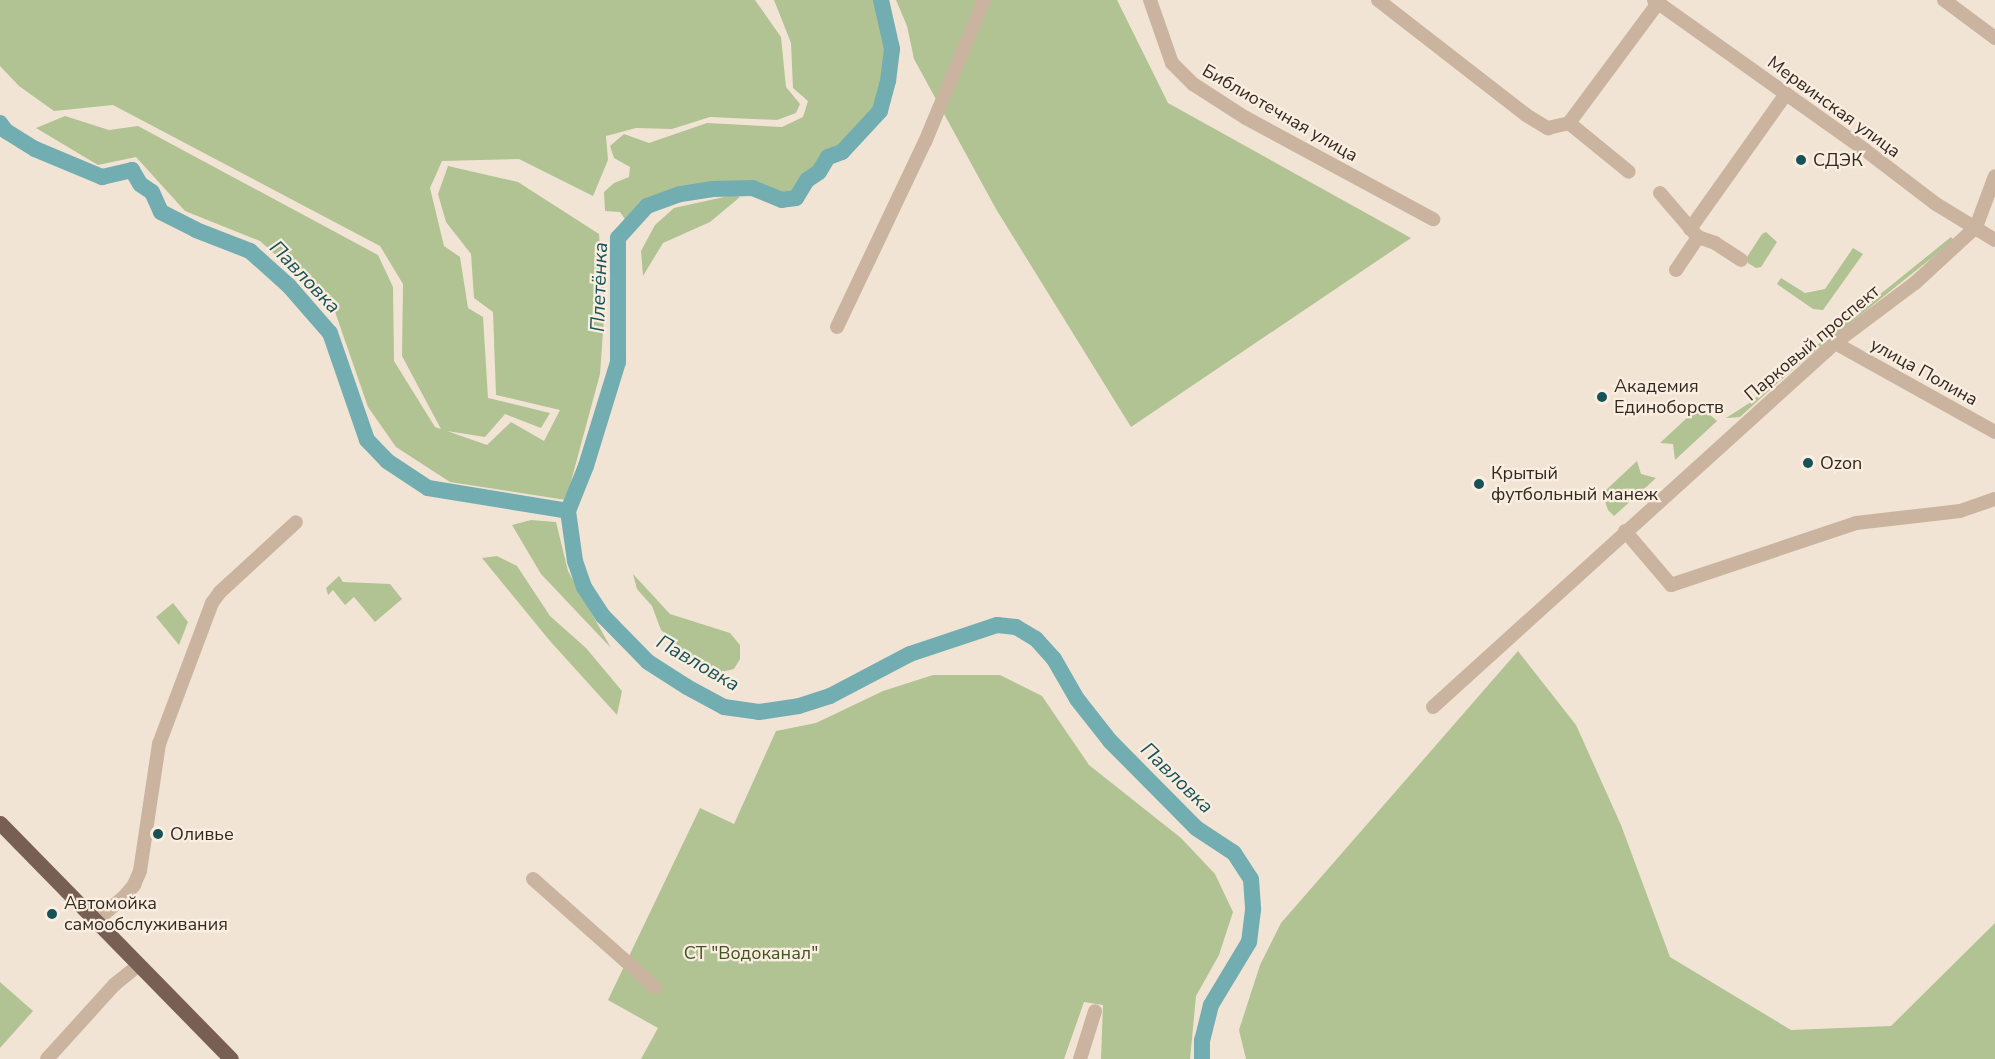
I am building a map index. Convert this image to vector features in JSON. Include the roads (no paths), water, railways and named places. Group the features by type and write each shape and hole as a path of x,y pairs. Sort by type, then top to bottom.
{"main road":[{"path":"0,823 231,1059"}],"street":[{"path":"837,327 925,142 984,0"},
{"name":"Библиотечная улица","path":"1150,0 1172,63 1193,84 1256,123 1433,219"},
{"path":"1378,0 1526,115 1548,128 1569,123 1656,2"},
{"path":"1944,0 1995,38"},
{"name":"Мервинская улица","path":"1656,2 1936,204 1995,240"},
{"path":"1676,270 1694,233 1786,94"},
{"path":"1569,123 1629,172"},
{"path":"1976,227 1995,176"},
{"path":"1660,194 1694,233 1742,260"},
{"name":"Парковый проспект","path":"1433,707 1835,343 1915,283 1976,227"},
{"name":"улица Полина","path":"1835,343 1995,432"},
{"path":"1625,531 1671,585 1856,523 1960,511 1995,499"},
{"path":"95,922 124,897 134,885 140,871 145,854 159,744 212,603 220,592 296,522"},
{"path":"533,879 656,988"},
{"path":"47,1059 114,985 139,965"},
{"path":"1080,1059 1095,1011"}],"waterway":[{"name":"Павловка","path":"881,0 892,49 888,81 880,111 842,152 828,157 819,172 807,180 796,198 782,200 753,188 713,189 680,194 647,206 618,238 618,362 586,466 568,511 575,561 584,587 603,616 648,662 724,707 759,712 799,706 830,696 910,654 997,625 1016,627 1036,639 1054,659 1077,699 1110,741 1196,828 1234,853 1251,879 1253,910 1249,942 1211,1005 1202,1040 1202,1059"},
{"name":"Павловка","path":"0,123 6,131 35,149 102,177 132,170 140,184 152,192 161,212 196,230 250,251 289,286 330,333 367,440 387,461 428,488 568,511"}],"place":[{"name":"СДЭК","path":"1801,160"},
{"name":"Академия Единоборств","path":"1602,397"},
{"name":"Ozon","path":"1808,463"},
{"name":"Крытый футбольный манеж","path":"1479,484"},
{"name":"Оливье","path":"158,834"},
{"name":"Автомойка самообслуживания","path":"52,914"}],"water label":[{"name":"Плетёнка","path":"599,287"}],"park label":[{"name":"СТ \"Водоканал\"","path":"751,953"}]}
